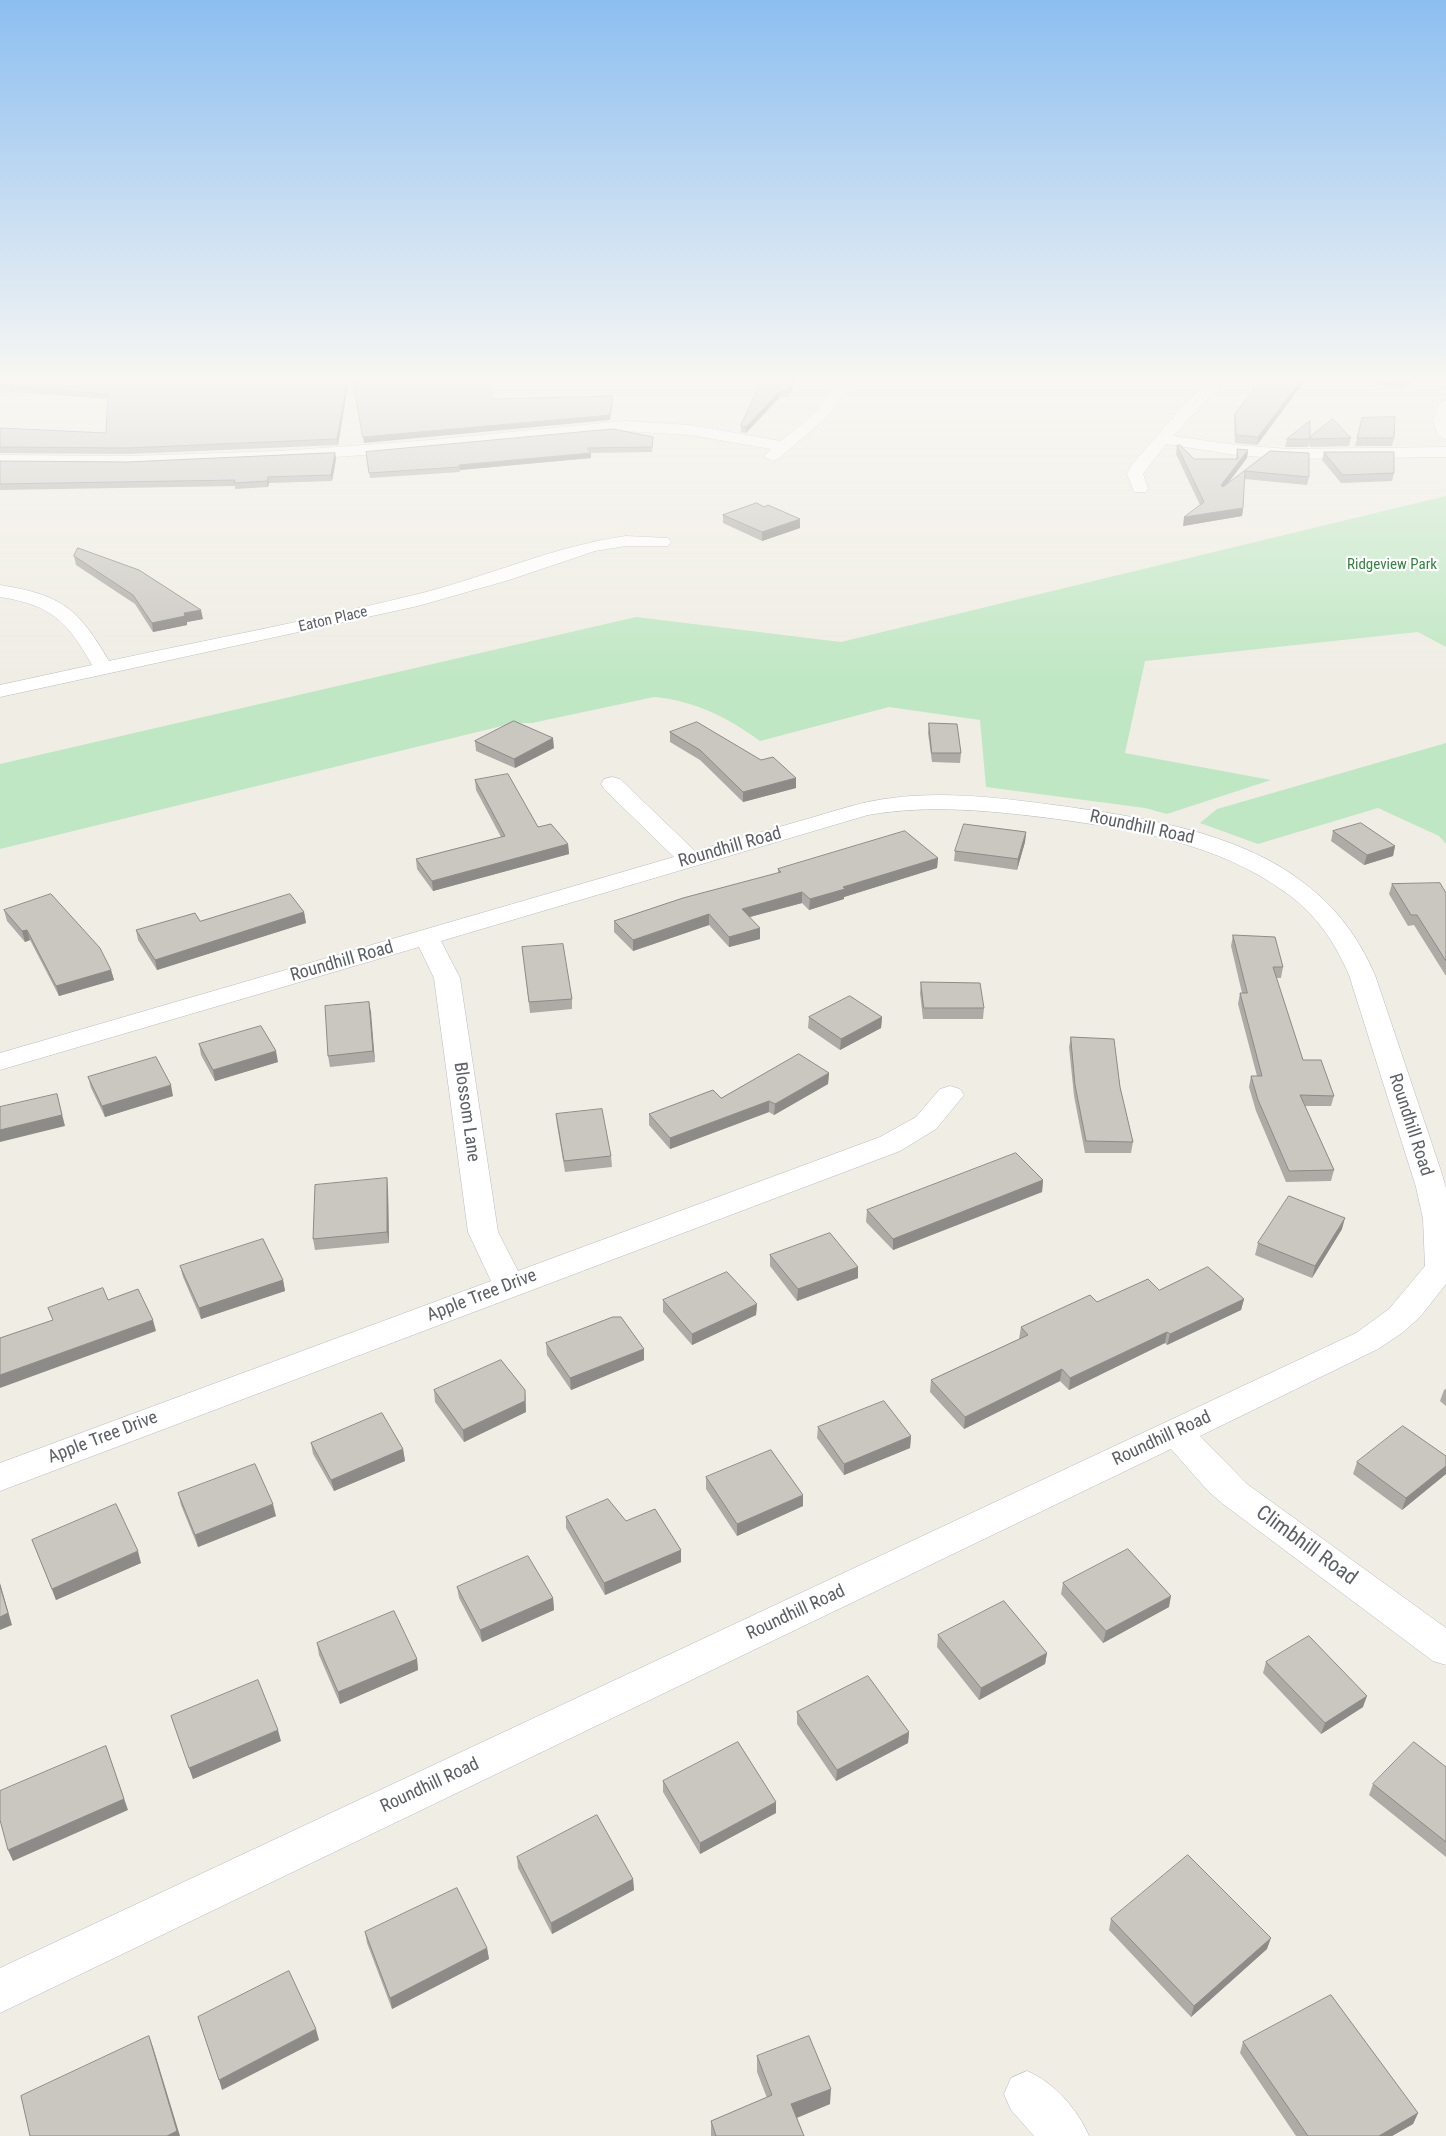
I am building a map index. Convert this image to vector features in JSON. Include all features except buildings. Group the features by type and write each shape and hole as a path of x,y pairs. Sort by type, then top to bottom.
{"street":[{"path":"1136,478 1140,488"},
{"name":"Eaton Place","path":"0,691 418,600 502,576 592,546 626,541 662,542"},
{"path":"0,591 36,599 68,614 78,625 104,669"},
{"path":"612,784 690,860"},
{"name":"Roundhill Road","path":"0,1062 865,809 884,805 937,800 979,802 1106,819 1148,827 1204,842 1268,870 1302,894 1327,917 1349,947 1365,986 1436,1205 1443,1269 1409,1311 1390,1327 1367,1341 0,1991"},
{"name":"Blossom Lane","path":"427,937 447,978 483,1232 508,1286"},
{"name":"Apple Tree Drive","path":"0,1477 890,1144 926,1123 950,1095"},
{"name":"Climbhill Road","path":"1176,1432 1220,1481 1235,1494 1446,1650"},
{"path":"1027,2094 1065,2136"}],"green space":[{"name":"Ridgeview Park","path":"1446,496 1446,647 1418,632 1145,661 1125,753 1271,780 1167,814 1145,808 986,787 980,720 889,707 760,741 736,725 697,706 654,697 532,723 514,723 0,849 0,764 636,617 841,642"},
{"path":"1446,743 1446,844 1439,836 1378,808 1258,844 1200,823 1217,809"}]}
